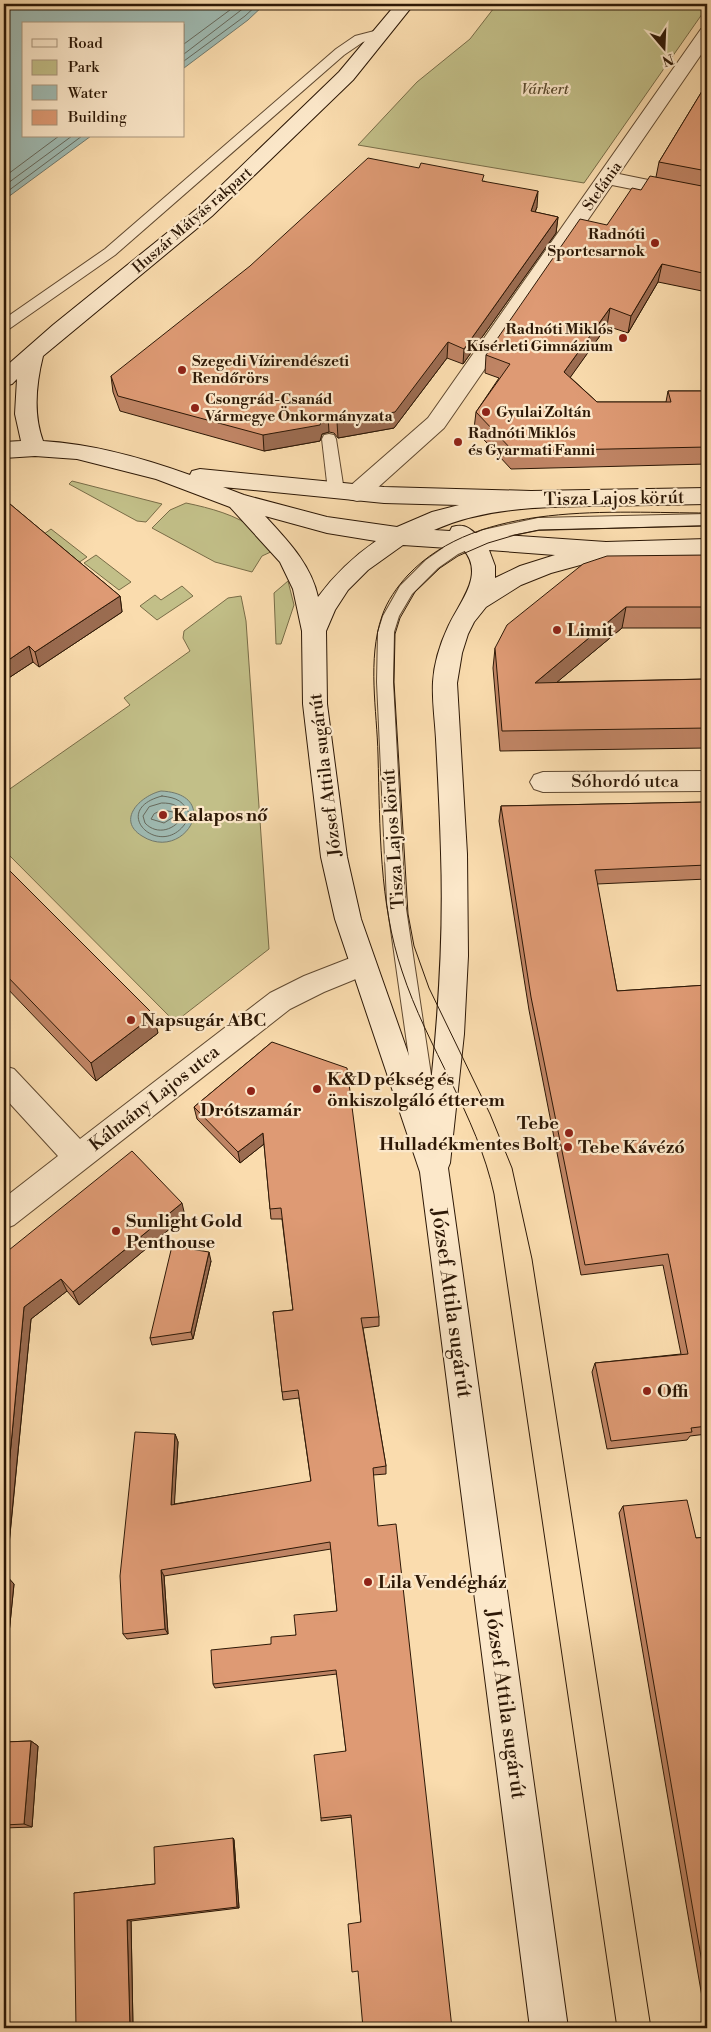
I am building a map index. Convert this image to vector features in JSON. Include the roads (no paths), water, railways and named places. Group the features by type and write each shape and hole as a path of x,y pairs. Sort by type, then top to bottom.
{"street":[{"name":"Huszár Mátyás rakpart","path":"4,379 60,330 205,212 346,76 405,4"},
{"name":"Stefánia","path":"346,492 436,423 707,33"},
{"path":"608,178 707,198"},
{"path":"33,355 26,387 26,409 29,434 35,448"},
{"name":"Tisza Lajos körút","path":"4,450 35,448 77,451 162,473 238,501 327,525 399,536 606,550 707,547"},
{"name":"Tisza Lajos körút","path":"162,473 346,492 384,494 531,498 707,496"},
{"path":"384,494 440,518 470,542 484,563 485,576 482,591 471,607"},
{"name":"József Attila sugárút","path":"531,498 490,505 440,518 399,536 360,564 340,584 324,607 314,631 315,704 334,857 348,919 435,1172 549,2028"},
{"path":"238,501 289,557 305,589 314,631"},
{"name":"József Attila sugárút","path":"435,1172 451,1034 455,957 456,892 446,683 447,663 453,643 471,607 500,585 529,570 606,550"},
{"name":"Sóhordó utca","path":"543,782 707,781"},
{"name":"Kálmány Lajos utca","path":"4,1215 280,1001 314,984 363,964"},
{"path":"4,1078 78,1158"}],"lane":[{"path":"4,326 110,252 340,52 359,39 382,32"},
{"path":"329,439 346,492"},
{"name":"Tisza Lajos körút","path":"435,1172 396,902 385,691 386,632 399,601 414,580 432,564 470,542 489,534 538,524 707,520"}],"water":[{"path":"4,4 265,4 248,20 185,67 185,22 22,22 22,138 88,138 4,200"},
{"path":"161,791 180,795 191,803 194,814 191,825 183,834 172,841 157,842 142,836 134,830 131,823 131,816 139,803"}],"tram line":[{"path":"617,2028 494,1194 476,1137 412,999 394,945 389,919 380,837 374,685 375,650 377,633 384,610 393,594 408,575 437,551 471,534 509,522 548,516 630,512 707,513"},
{"path":"651,2028 532,1259 512,1168 490,1114 429,988 414,946 408,914 394,682 395,634 400,618 415,592 440,568 458,556 488,543 539,530 707,526"}],"place":[{"name":"Radnóti Sportcsarnok","path":"655,243"},
{"name":"Radnóti Miklós Kísérleti Gimnázium","path":"623,338"},
{"name":"Szegedi Vízirendészeti Rendőrörs","path":"182,370"},
{"name":"Csongrád-Csanád Vármegye Önkormányzata","path":"195,408"},
{"name":"Gyulai Zoltán","path":"486,412"},
{"name":"Radnóti Miklós és Gyarmati Fanni","path":"458,442"},
{"name":"Limit","path":"557,630"},
{"name":"Kalapos nő","path":"163,815"},
{"name":"Napsugár ABC","path":"131,1020"},
{"name":"K&D pékség és önkiszolgáló étterem","path":"317,1089"},
{"name":"Drótszamár","path":"251,1091"},
{"name":"Tebe Hulladékmentes Bolt","path":"569,1133"},
{"name":"Tebe Kávézó","path":"568,1147"},
{"name":"Sunlight Gold Penthouse","path":"116,1231"},
{"name":"Offi","path":"647,1391"},
{"name":"Lila Vendégház","path":"368,1582"}],"park label":[{"name":"Várkert","path":"545,89"}]}
